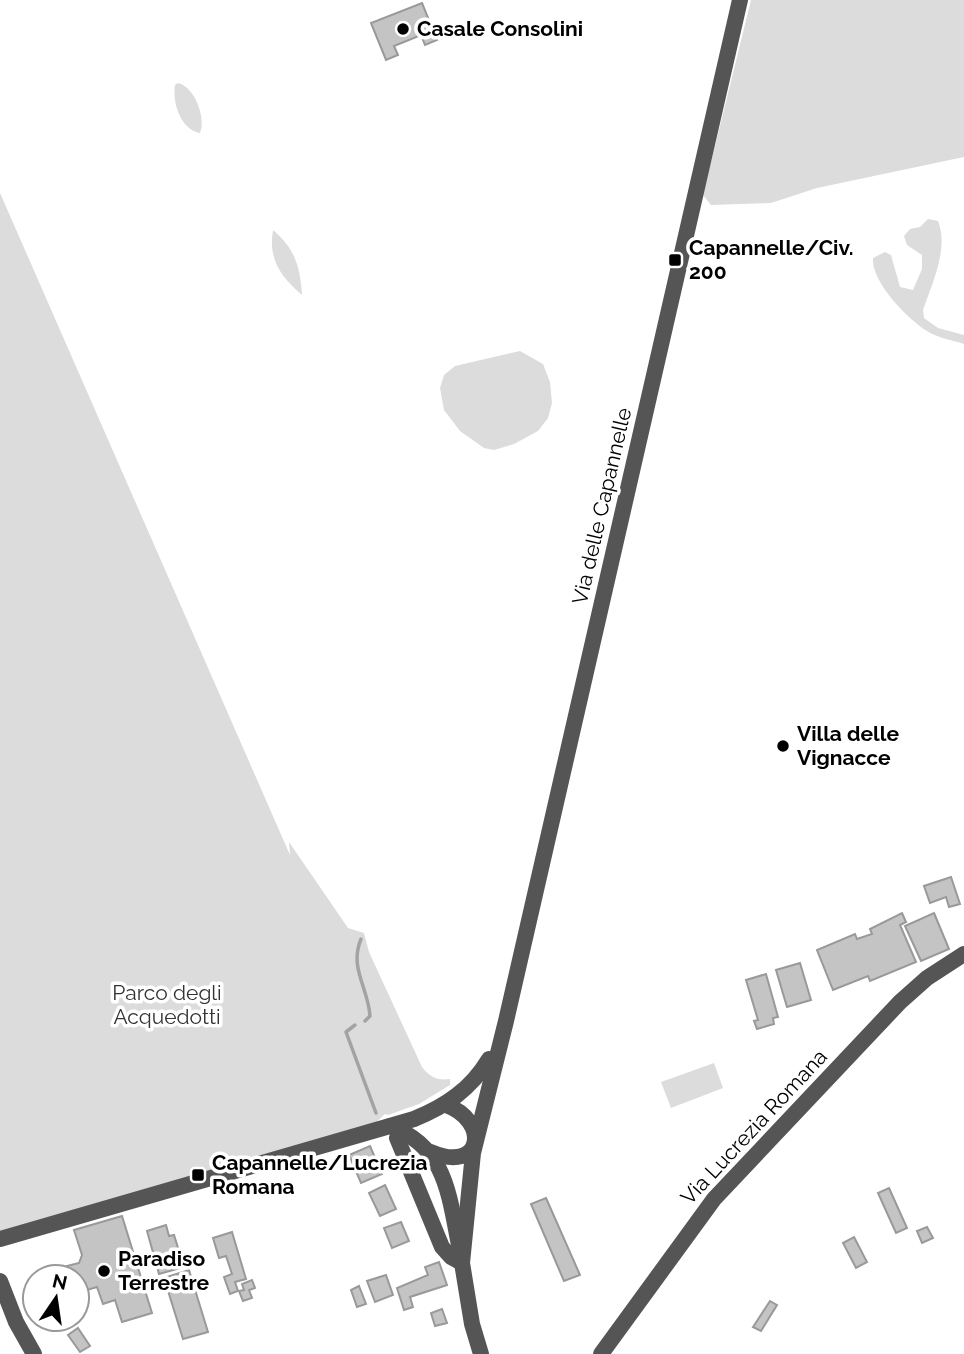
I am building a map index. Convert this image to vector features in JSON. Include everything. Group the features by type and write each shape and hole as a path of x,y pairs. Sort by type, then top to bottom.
{"street":[{"name":"Via delle Capannelle","path":"475,1141 506,1021 740,0"},
{"name":"Via Lucrezia Romana","path":"601,1354 690,1229 724,1188 894,1008 927,978 964,954"},
{"name":"Via delle Capannelle","path":"0,1239 393,1132 440,1108 479,1075 506,1021"},
{"path":"462,1263 475,1131 468,1119 440,1108 428,1135 430,1152 451,1207 470,1313 481,1354"},
{"path":"393,1132 415,1137 430,1152 458,1159 469,1154 475,1141"},
{"path":"393,1132 442,1247 451,1258 462,1263"},
{"path":"0,1282 16,1322 34,1354"}],"green space":[{"path":"751,0 964,0 964,157 817,188 771,203 711,205 703,195"},
{"path":"178,83 189,90 198,104 200,133 188,127 179,115 174,92"},
{"name":"Parco degli Acquedotti","path":"0,193 290,855 289,842 348,928 364,933 369,952 422,1067 434,1078 450,1079 450,1085 419,1104 385,1114 373,1125 0,1234"},
{"path":"928,219 938,221 942,243 935,278 923,310 924,318 938,328 964,335 964,344 931,333 910,318 884,288 874,268 873,258 885,252 891,255 900,287 913,290 922,269 922,255 907,245 904,236 910,229 920,227"},
{"path":"273,230 287,244 295,259 302,295 282,274 274,259"},
{"path":"520,351 543,364 550,382 552,403 548,418 538,431 514,444 494,450 484,448 460,431 444,410 440,388 444,375 455,366"},
{"path":"714,1063 723,1088 671,1108 661,1082"}],"building":[{"name":"Casale Consolini","path":"422,3 437,40 425,45 421,35 394,46 398,55 386,60 371,23"},
{"path":"951,877 960,904 949,907 946,897 930,903 924,886"},
{"path":"902,913 906,922 900,925 916,962 870,981 868,976 833,990 817,950 855,934 857,939 872,934 870,929"},
{"path":"934,913 949,949 921,961 905,926"},
{"path":"800,963 811,1000 787,1007 776,970"},
{"path":"766,974 778,1017 773,1018 774,1024 757,1029 754,1021 758,1020 746,980"},
{"path":"370,1146 382,1174 361,1183 349,1155"},
{"path":"385,1185 396,1209 380,1216 369,1193"},
{"path":"889,1188 907,1228 896,1233 878,1193"},
{"path":"546,1198 580,1275 564,1281 531,1204"},
{"name":"Paradiso Terrestre","path":"122,1216 152,1313 122,1322 115,1300 103,1304 97,1287 91,1289 91,1263 79,1263 82,1255 74,1230"},
{"path":"401,1222 409,1241 392,1248 384,1228"},
{"path":"166,1225 169,1236 174,1235 184,1267 159,1274 147,1231"},
{"path":"927,1227 933,1238 922,1243 917,1231"},
{"path":"232,1232 246,1279 235,1282 238,1291 230,1294 224,1277 232,1274 226,1256 219,1258 213,1238"},
{"path":"854,1237 867,1262 856,1268 843,1243"},
{"path":"439,1262 447,1285 410,1297 413,1307 404,1310 397,1288 428,1275 425,1267"},
{"path":"189,1270 208,1332 183,1339 164,1278"},
{"path":"386,1275 393,1295 375,1302 367,1281"},
{"path":"252,1280 255,1288 249,1290 252,1298 243,1301 239,1291 244,1290 242,1284"},
{"path":"359,1286 366,1304 357,1307 351,1290"},
{"path":"770,1301 777,1305 761,1331 753,1327"},
{"path":"442,1309 447,1323 435,1326 431,1313"},
{"path":"81,1333 90,1346 80,1352 68,1335"}],"waterway":[{"path":"361,939 358,968 370,1016 365,1021"},
{"path":"355,1025 346,1032 376,1113"}],"place":[{"name":"Casale Consolini","path":"403,29"},
{"name":"Capannelle/Civ. 200","path":"675,260"},
{"name":"Villa delle Vignacce","path":"783,746"},
{"name":"Capannelle/Lucrezia Romana","path":"198,1175"},
{"name":"Paradiso Terrestre","path":"104,1271"}]}
